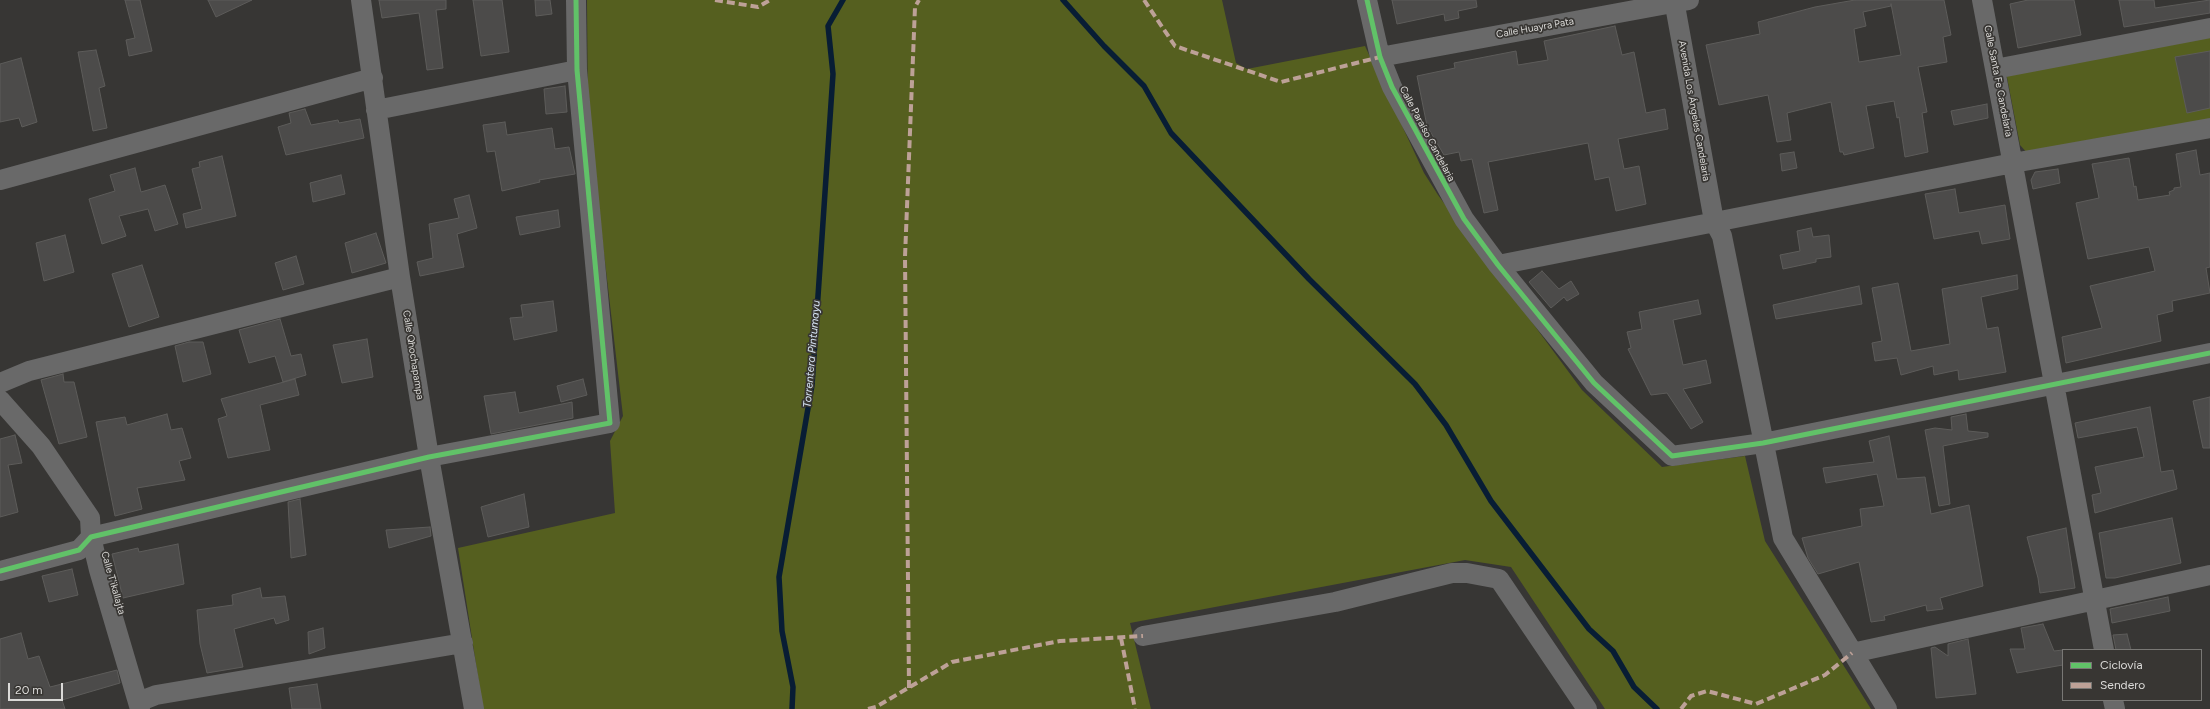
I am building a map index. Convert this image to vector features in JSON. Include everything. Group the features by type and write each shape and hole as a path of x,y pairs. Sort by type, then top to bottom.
{"street":[{"name":"Calle Qhochapampa","path":"361,0 400,277 429,457 474,709"},
{"path":"0,571 78,550 91,537 429,457 610,423 577,70 576,0"},
{"name":"Calle Paraíso Candelaria","path":"1367,0 1380,57 1392,87 1433,165 1464,218 1498,265 1594,383 1672,456 1763,443"},
{"name":"Calle Santa Fe Candelaria","path":"1982,0 2104,649"},
{"name":"Calle Huayra Pata","path":"1380,57 1679,1"},
{"name":"Avenida Los Ángeles Candelaria","path":"1679,1 1714,221 1722,236 1783,538 1887,709"},
{"path":"1995,69 2210,28"},
{"path":"376,110 577,70"},
{"path":"0,180 373,78"},
{"path":"1498,265 2013,163 2210,128"},
{"path":"0,383 29,371 400,277"},
{"path":"1763,443 2210,353"},
{"name":"Calle T'ikallajta","path":"0,400 41,446 90,518 91,537 139,706"},
{"path":"1143,636 1335,602 1452,573 1468,573 1499,579 1587,709"},
{"path":"1852,653 2210,575"},
{"path":"139,706 156,695 463,643"}],"green space":[{"path":"587,0 1222,0 1236,63 1247,69 1365,46 1424,173 1438,195 1582,390 1662,467 1745,456 1765,541 1871,709 1605,709 1511,567 1465,560 1130,623 1151,709 483,709 458,548 615,513 610,441 623,416 588,116"},
{"path":"2210,33 2210,121 2028,154 2020,145 2006,72"}],"building":[{"path":"125,0 140,0 152,51 129,56 126,40 135,38"},
{"path":"208,0 252,0 216,17"},
{"path":"379,0 446,0 446,9 436,10 443,68 427,70 419,13 382,18"},
{"path":"473,0 502,0 509,52 481,56"},
{"path":"535,0 550,0 552,14 536,16"},
{"path":"1392,0 1476,0 1477,7 1458,11 1459,18 1445,21 1444,14 1397,24"},
{"path":"1855,0 1944,0 1951,35 1943,37 1947,62 1918,67 1927,112 1922,113 1928,152 1905,157 1899,117 1897,118 1894,101 1866,106 1874,148 1844,155 1843,152 1840,152 1831,102 1787,113 1791,140 1777,142 1768,95 1719,105 1706,45 1760,34 1758,22 1815,7","holes":["1891,4 1901,55 1859,62 1854,29 1866,26 1863,12 1891,6"]},
{"path":"2028,0 2074,0 2081,35 2018,48 2010,4"},
{"path":"2119,0 2154,0 2155,8 2210,0 2210,13 2124,27"},
{"path":"1615,26 1622,55 1634,52 1646,113 1665,109 1668,129 1618,139 1624,169 1639,166 1646,204 1616,211 1609,177 1595,180 1588,143 1488,162 1498,210 1484,213 1472,159 1461,161 1459,152 1444,155 1427,126 1417,76 1455,68 1454,63 1516,51 1518,65 1548,60 1544,41"},
{"path":"96,50 105,86 99,88 107,128 93,131 78,52"},
{"path":"2210,51 2210,108 2187,113 2175,57"},
{"path":"21,58 37,122 22,127 19,118 0,122 0,64"},
{"path":"565,86 567,112 546,114 544,89"},
{"path":"1987,104 1988,118 1954,125 1951,111"},
{"path":"305,109 311,125 338,120 339,123 360,119 364,138 286,155 278,127 291,123 289,113"},
{"path":"505,122 507,135 552,128 555,149 569,147 575,174 539,180 540,182 502,191 495,151 487,152 483,125"},
{"path":"2196,150 2200,175 2210,173 2210,267 2206,268 2210,293 2172,301 2173,311 2157,315 2161,341 2066,363 2062,337 2102,328 2090,286 2155,271 2149,247 2088,259 2076,203 2099,198 2092,164 2129,158 2138,200 2170,195 2169,192 2174,190 2174,188 2181,187 2176,154"},
{"path":"1794,152 1797,168 1782,171 1780,154"},
{"path":"222,156 236,216 186,228 183,214 202,209 192,169 200,167 199,162"},
{"path":"135,168 141,192 165,185 178,224 155,231 148,209 119,216 126,236 102,244 89,199 115,191 110,175"},
{"path":"2058,169 2060,183 2033,189 2031,180 2035,172"},
{"path":"341,175 345,194 313,202 310,183"},
{"path":"1955,189 1959,213 2005,205 2010,239 1982,244 1979,231 1934,239 1925,194"},
{"path":"469,195 477,228 457,234 464,267 420,276 417,262 433,258 429,224 459,218 454,199"},
{"path":"558,210 560,227 520,235 516,217"},
{"path":"1811,228 1813,237 1829,235 1831,257 1816,259 1816,262 1783,269 1780,255 1800,251 1797,231"},
{"path":"376,233 386,263 352,273 345,243"},
{"path":"65,235 74,272 44,281 36,243"},
{"path":"296,256 304,284 283,290 275,263"},
{"path":"142,265 159,317 129,327 112,274"},
{"path":"1542,271 1559,289 1571,281 1579,294 1567,301 1564,297 1551,308 1529,282"},
{"path":"2017,275 2018,289 1981,297 1987,329 1998,327 2006,372 1959,380 1958,370 1934,375 1933,366 1901,375 1897,358 1875,361 1872,343 1882,341 1872,288 1898,283 1911,351 1950,344 1942,289"},
{"path":"1859,286 1862,304 1776,319 1773,305"},
{"path":"1698,300 1701,314 1673,320 1683,365 1706,360 1711,383 1683,389 1703,422 1691,429 1667,393 1651,395 1628,349 1631,348 1627,332 1642,329 1639,312"},
{"path":"553,301 557,331 514,340 510,318 523,317 521,305"},
{"path":"280,319 291,356 301,354 306,375 283,382 275,356 249,363 239,330"},
{"path":"367,339 373,377 342,383 333,345"},
{"path":"189,342 203,342 211,374 183,382 175,346"},
{"path":"63,374 64,382 74,382 87,437 59,444 41,380"},
{"path":"295,379 299,395 260,405 270,450 228,458 218,419 227,416 221,399"},
{"path":"583,379 587,395 561,402 557,386"},
{"path":"515,392 519,413 572,402 573,418 491,434 484,396"},
{"path":"2210,397 2210,448 2203,448 2193,401"},
{"path":"2150,407 2161,472 2173,470 2177,489 2095,513 2092,495 2101,493 2095,467 2144,457 2137,427 2078,438 2075,423"},
{"path":"167,414 171,430 182,428 191,458 179,461 185,480 137,488 142,509 115,516 96,422 125,417 127,425"},
{"path":"1966,414 1968,431 1988,433 1988,437 1943,446 1950,504 1939,506 1925,430 1935,428 1952,430 1951,417"},
{"path":"15,435 22,463 8,465 18,512 0,517 0,439"},
{"path":"1889,436 1897,479 1925,477 1931,514 1969,505 1983,586 1940,598 1943,609 1927,611 1926,605 1884,616 1885,620 1871,622 1859,562 1818,574 1808,558 1802,538 1862,526 1860,509 1884,506 1877,474 1826,483 1823,468 1874,462 1869,441"},
{"path":"524,494 529,527 488,537 481,507"},
{"path":"300,499 306,555 291,558 288,502"},
{"path":"2172,518 2181,563 2115,578 2106,578 2099,533"},
{"path":"430,527 431,536 389,548 386,530"},
{"path":"2066,528 2075,588 2040,593 2038,578 2027,537"},
{"path":"178,544 184,584 123,598 112,554 138,548 139,552"},
{"path":"72,569 78,595 49,602 42,576"},
{"path":"260,588 262,598 285,596 289,620 276,624 274,618 234,629 243,667 207,673 200,644 197,610 233,605 232,595"},
{"path":"2168,597 2170,611 2112,623 2110,609"},
{"path":"2043,624 2054,651 2062,650 2062,665 2017,673 2010,649 2025,649 2021,628"},
{"path":"323,628 325,648 309,654 308,632"},
{"path":"21,633 28,659 39,656 50,687 117,670 120,683 62,700 65,709 0,709 0,639"},
{"path":"2127,634 2131,649 2116,649 2113,635"},
{"path":"1968,639 1976,694 1936,698 1931,648 1935,647 1948,656 1948,644"},
{"path":"317,684 321,709 292,709 289,688"}],"waterway":[{"name":"Torrentera Pintumayu","path":"792,709 793,687 782,631 779,577 812,385 833,74 828,26 843,0"},
{"path":"1063,0 1104,46 1144,86 1171,133 1309,279 1415,384 1446,425 1491,501 1589,629 1613,651 1634,687 1657,709"}],"marked path":[{"path":"715,0 758,7 770,0"},
{"path":"909,688 905,257 915,7 919,0"},
{"path":"1144,0 1175,46 1281,82 1380,57"},
{"path":"868,709 876,707 952,662 1060,641 1143,636"},
{"path":"1121,638 1135,709"},
{"path":"1681,709 1691,696 1707,691 1756,704 1825,675 1852,653"}],"cycle path":[{"path":"0,571 79,550 91,537 429,457 610,423 577,70 576,0"},
{"path":"1367,0 1380,57 1392,87 1464,219 1498,265 1594,383 1672,456 1763,443 2210,353"}]}
